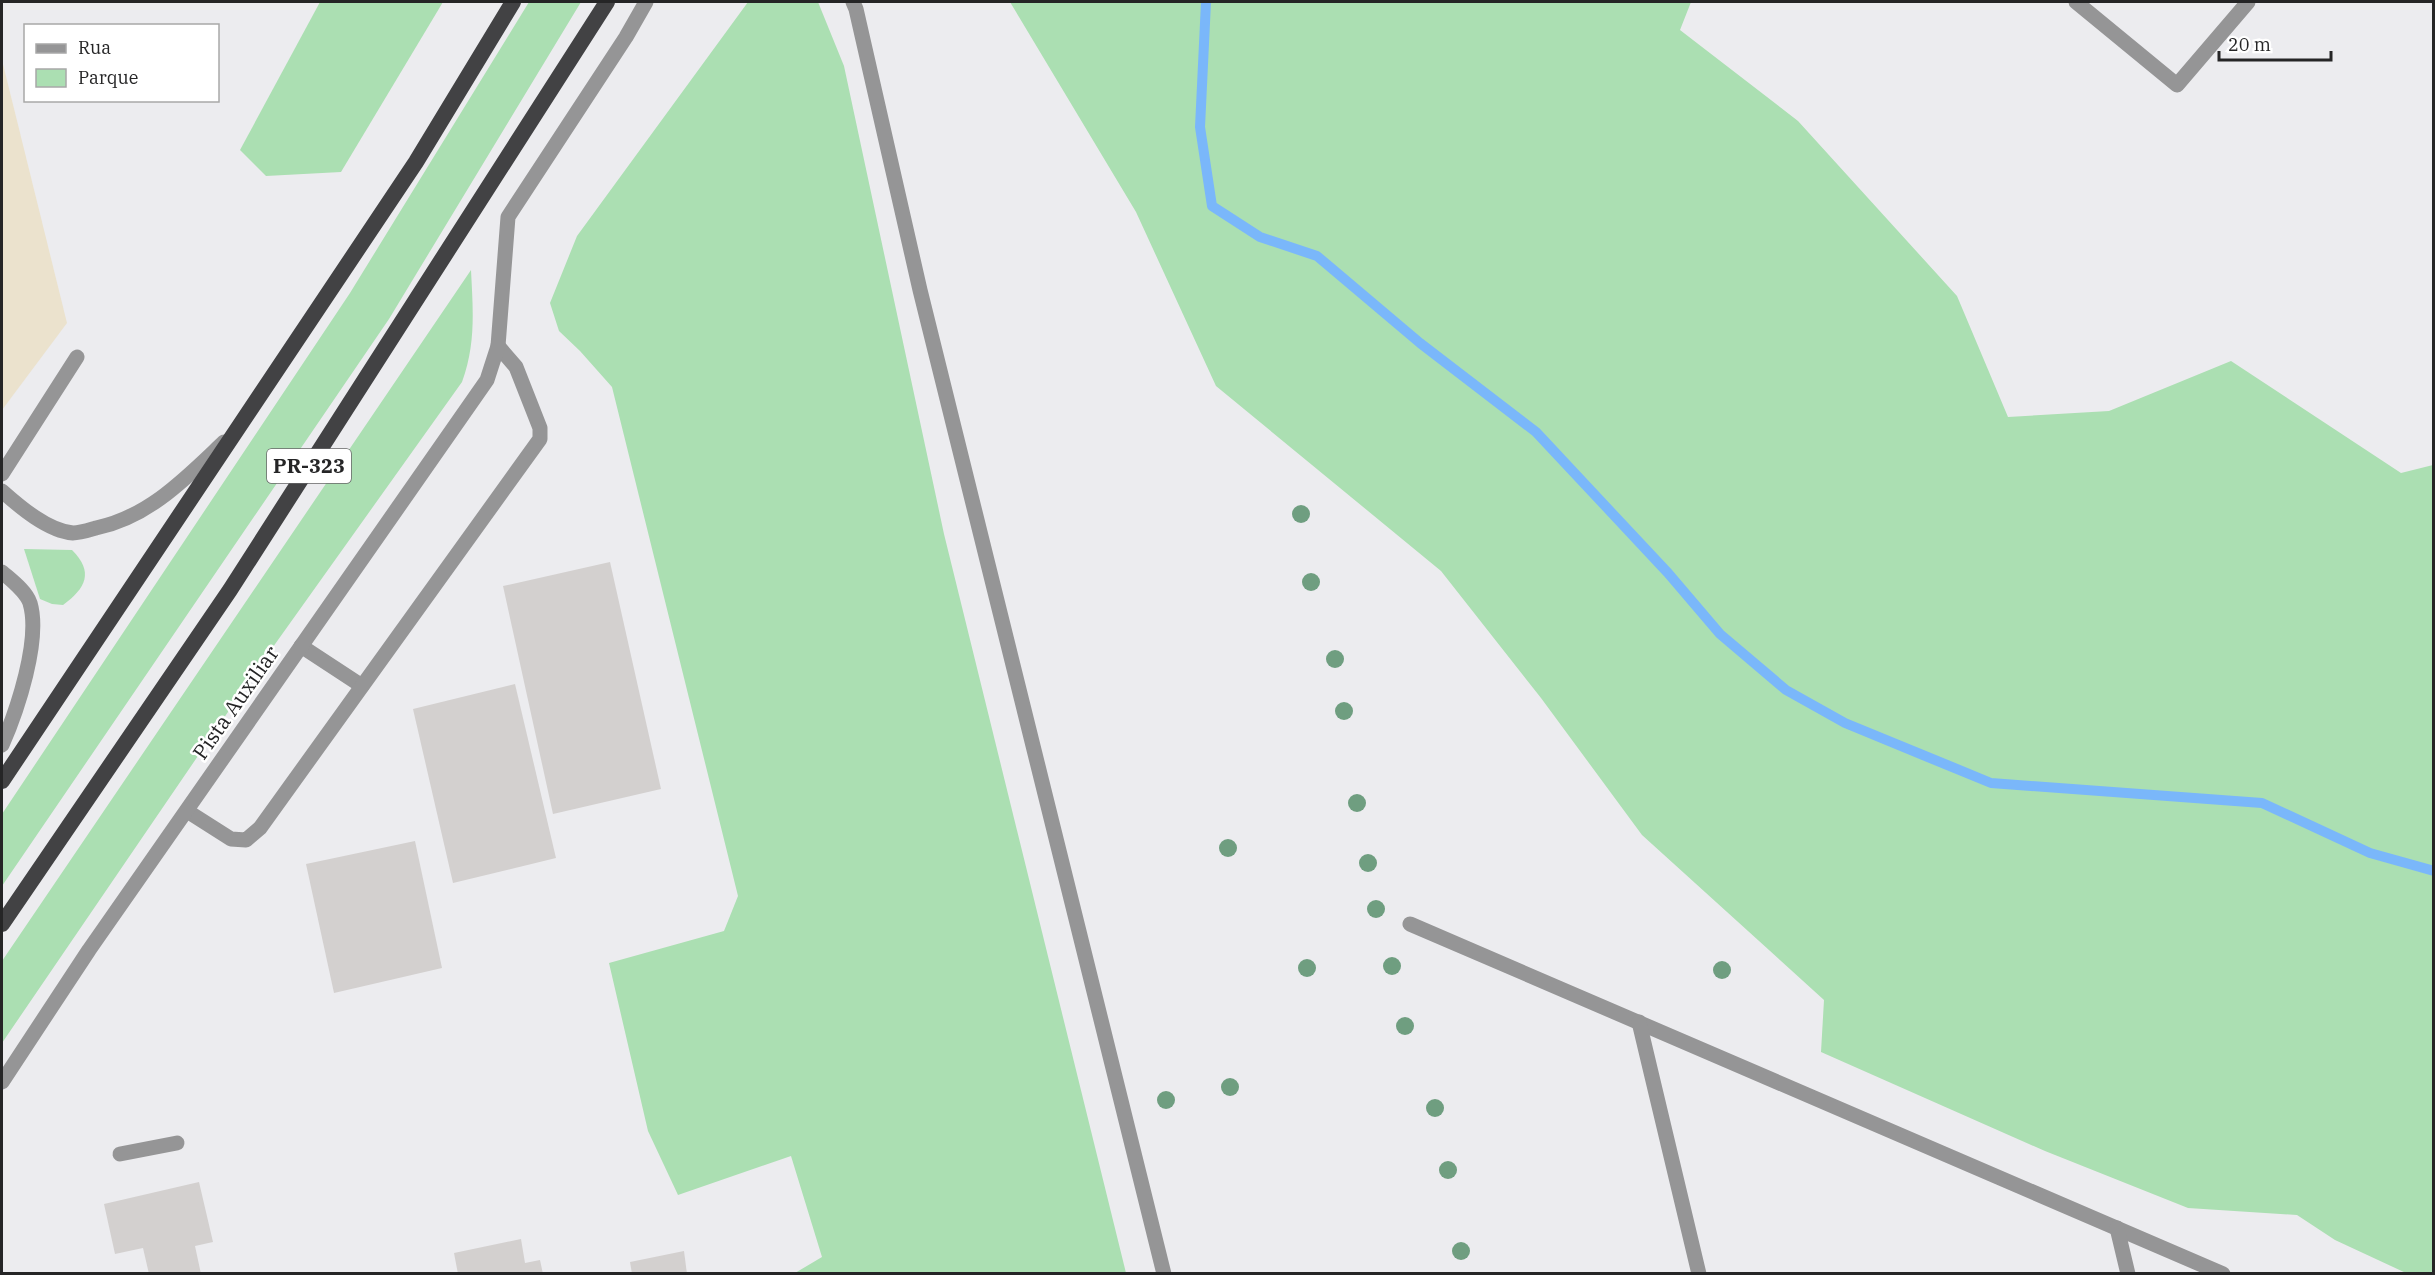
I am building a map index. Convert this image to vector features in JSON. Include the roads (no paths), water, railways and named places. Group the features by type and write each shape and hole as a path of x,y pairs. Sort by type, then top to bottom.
{"highway":[{"path":"2,781 416,162 513,2"},
{"name":"PR-323","path":"2,924 230,590 607,2"}],"street":[{"name":"Pista Auxiliar","path":"2,1082 89,950 487,380 498,346 508,217 626,37 646,2"},
{"path":"853,2 920,290 1164,1274"},
{"path":"2076,2 2177,85 2248,2"},
{"path":"187,811 231,839 246,840 260,828 540,439 540,428 516,367 498,346"},
{"path":"2,474 77,357"},
{"path":"2,491 50,526 73,533 113,525 151,507 185,479 235,431"},
{"path":"2,572 30,602 33,633 14,717 2,745"},
{"path":"301,646 362,686"},
{"path":"1410,924 2223,1274"},
{"path":"1639,1022 1700,1274"},
{"path":"120,1154 177,1143"},
{"path":"2117,1228 2128,1274"}],"waterway":[{"path":"1206,2 1200,127 1212,206 1260,237 1317,256 1420,343 1536,432 1668,573 1720,634 1786,690 1845,723 1991,783 2262,803 2370,853 2434,871"}]}
